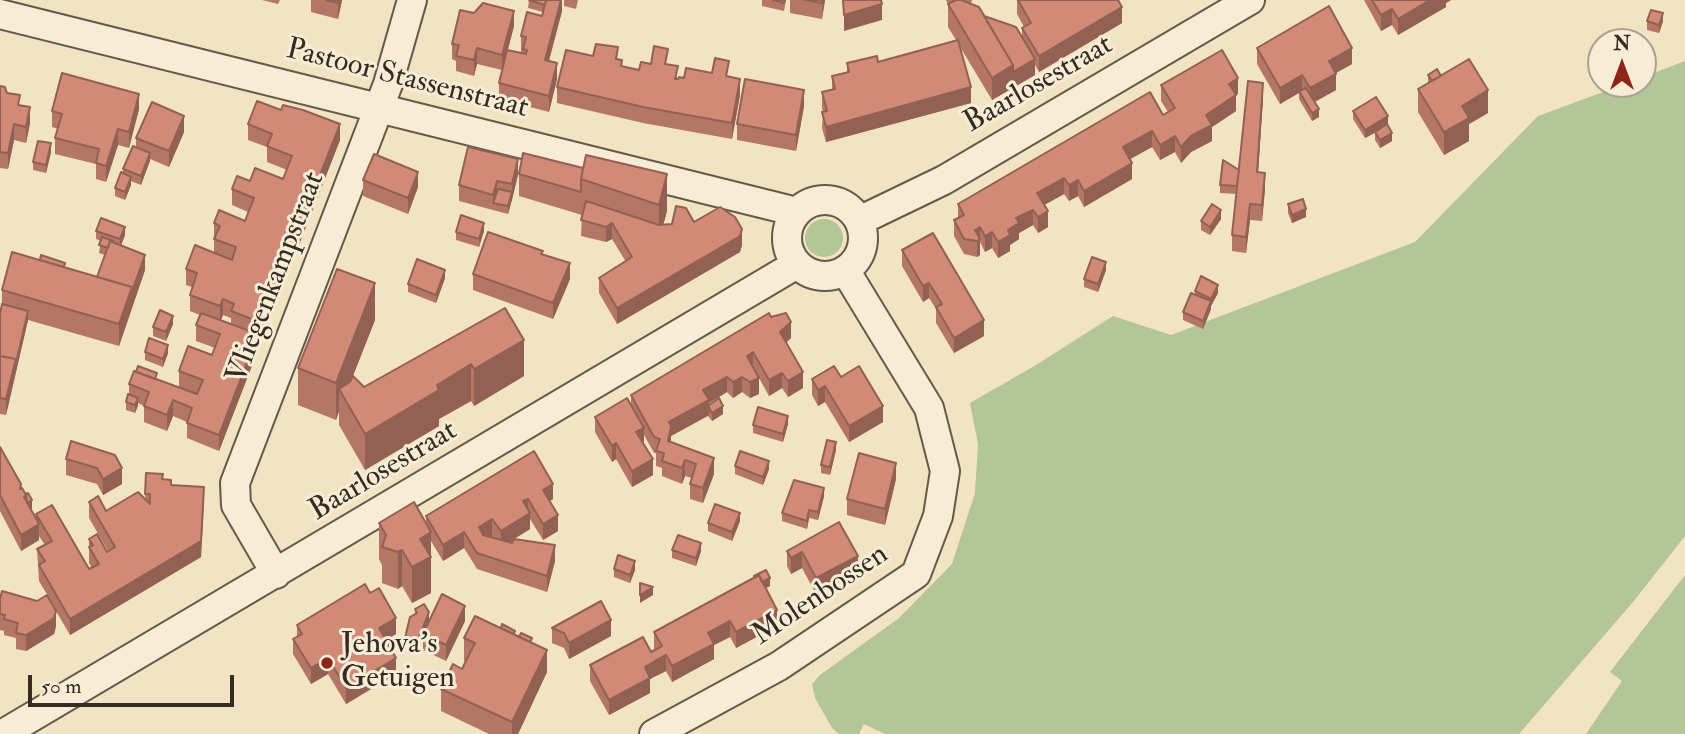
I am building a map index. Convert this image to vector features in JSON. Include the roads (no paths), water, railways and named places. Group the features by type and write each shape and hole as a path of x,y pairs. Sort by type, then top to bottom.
{"street":[{"name":"Vliegenkampstraat","path":"276,574 236,505 235,483 378,108 411,0"},
{"name":"Baarlosestraat","path":"859,221 944,180 1250,0"},
{"name":"Pastoor Stassenstraat","path":"0,13 797,212"},
{"path":"831,200 852,211 859,221 862,245 853,264 845,270 821,275 797,264 787,237 792,219 807,204 831,200"},
{"name":"Baarlosestraat","path":"3,734 797,264"},
{"name":"Molenbossen","path":"654,734 779,666 916,574 938,516 945,471 929,408 845,270"}],"place":[{"name":"Jehova's Getuigen","path":"327,663"}]}
